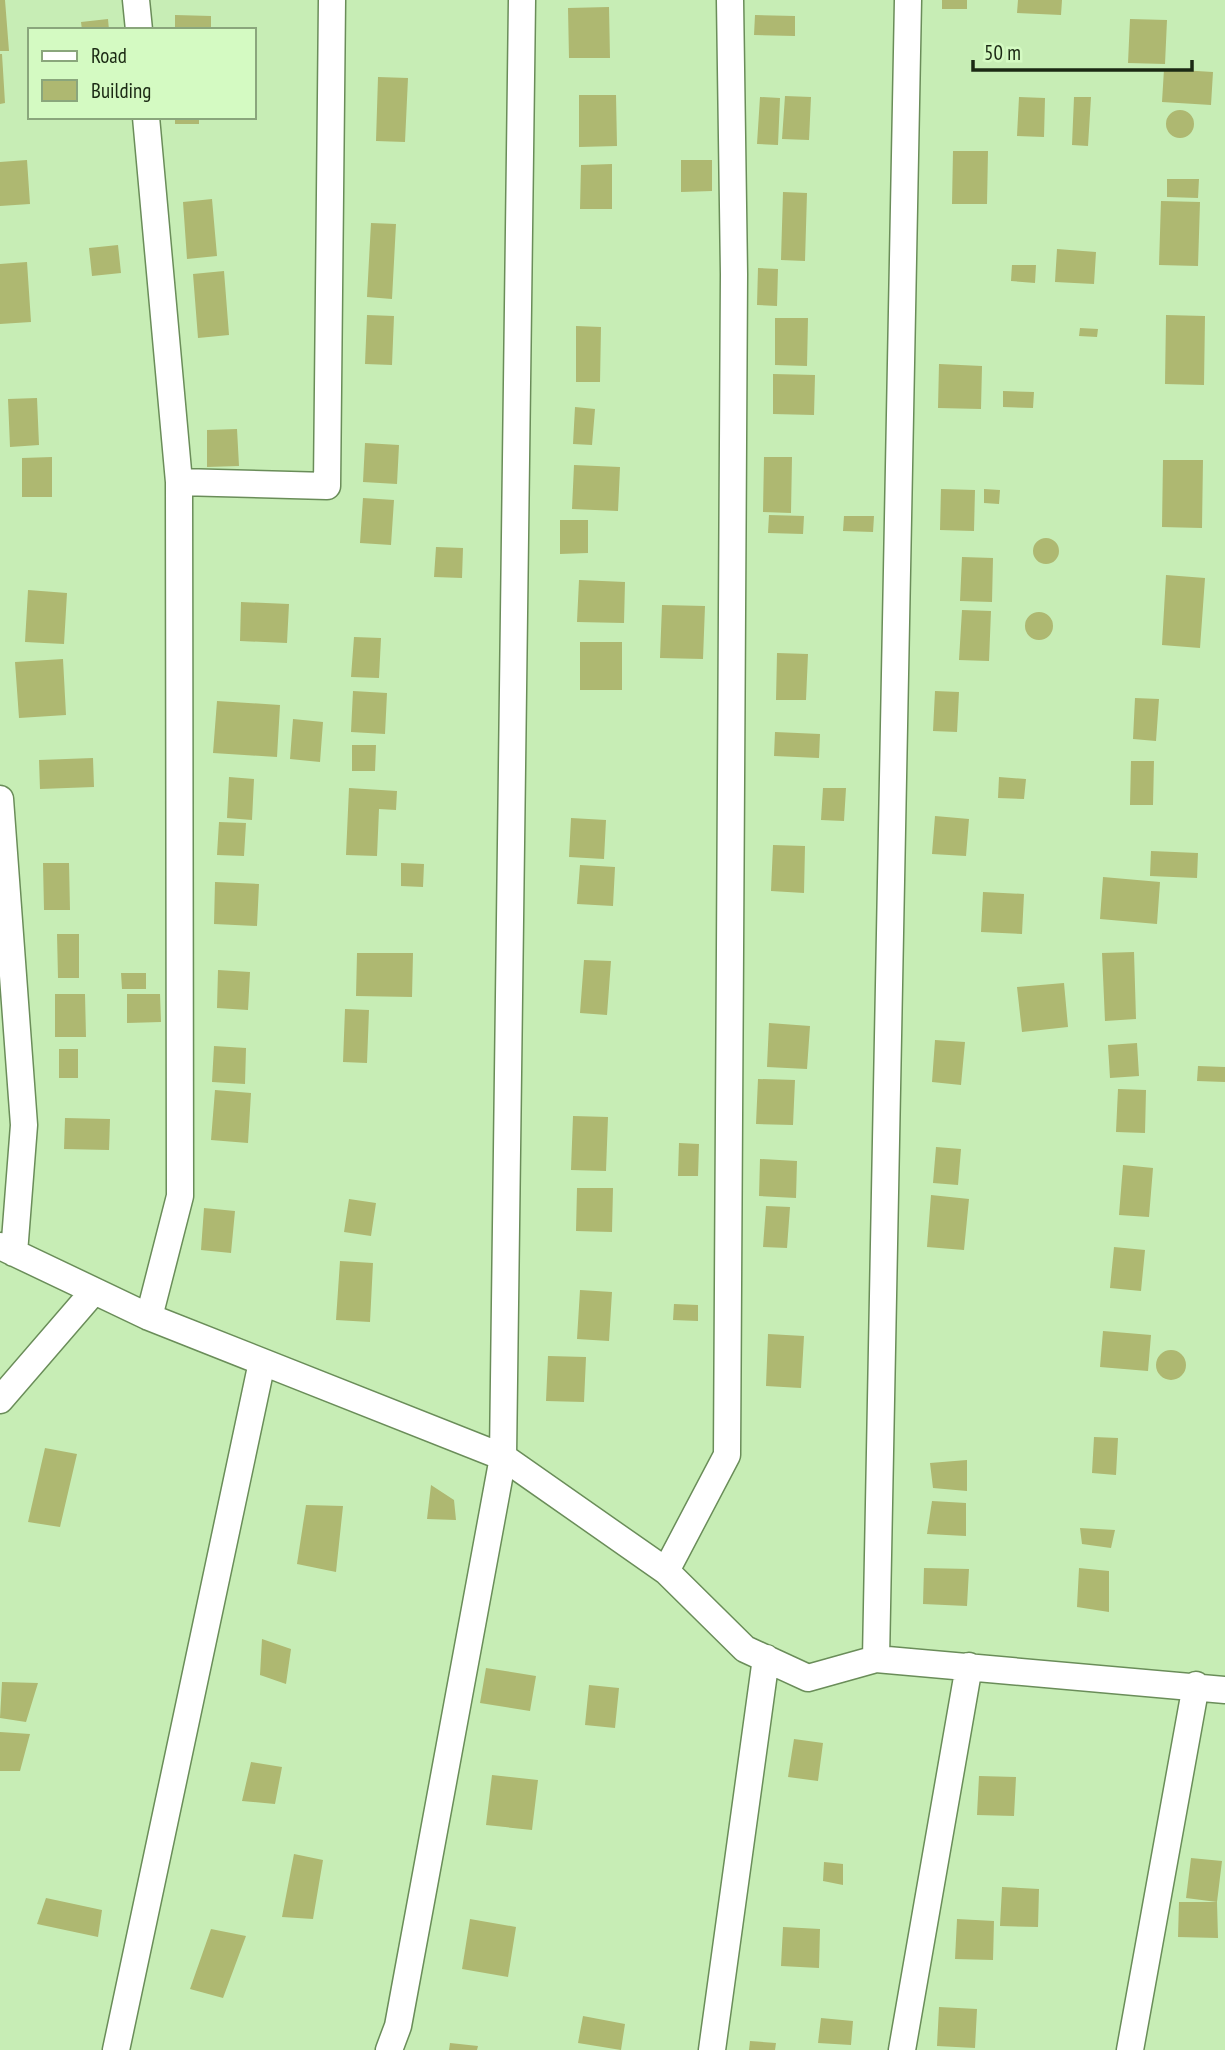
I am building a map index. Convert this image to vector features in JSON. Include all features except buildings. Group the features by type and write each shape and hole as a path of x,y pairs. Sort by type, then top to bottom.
{"street":[{"path":"136,0 139,28"},
{"path":"179,482 327,486 332,0"},
{"path":"389,2050 398,2026 503,1457 522,0"},
{"path":"666,1571 727,1455 734,288 730,0"},
{"path":"876,1659 908,0"},
{"path":"146,119 179,482 180,1196 149,1317"},
{"path":"0,799 24,1125 7,1250 149,1317 503,1457 666,1571 746,1649 808,1678 876,1659 1196,1685 1225,1690"},
{"path":"0,1400 94,1291"},
{"path":"116,2050 262,1362"},
{"path":"712,2050 766,1658"},
{"path":"902,2050 968,1666"},
{"path":"1130,2050 1196,1685"}]}
